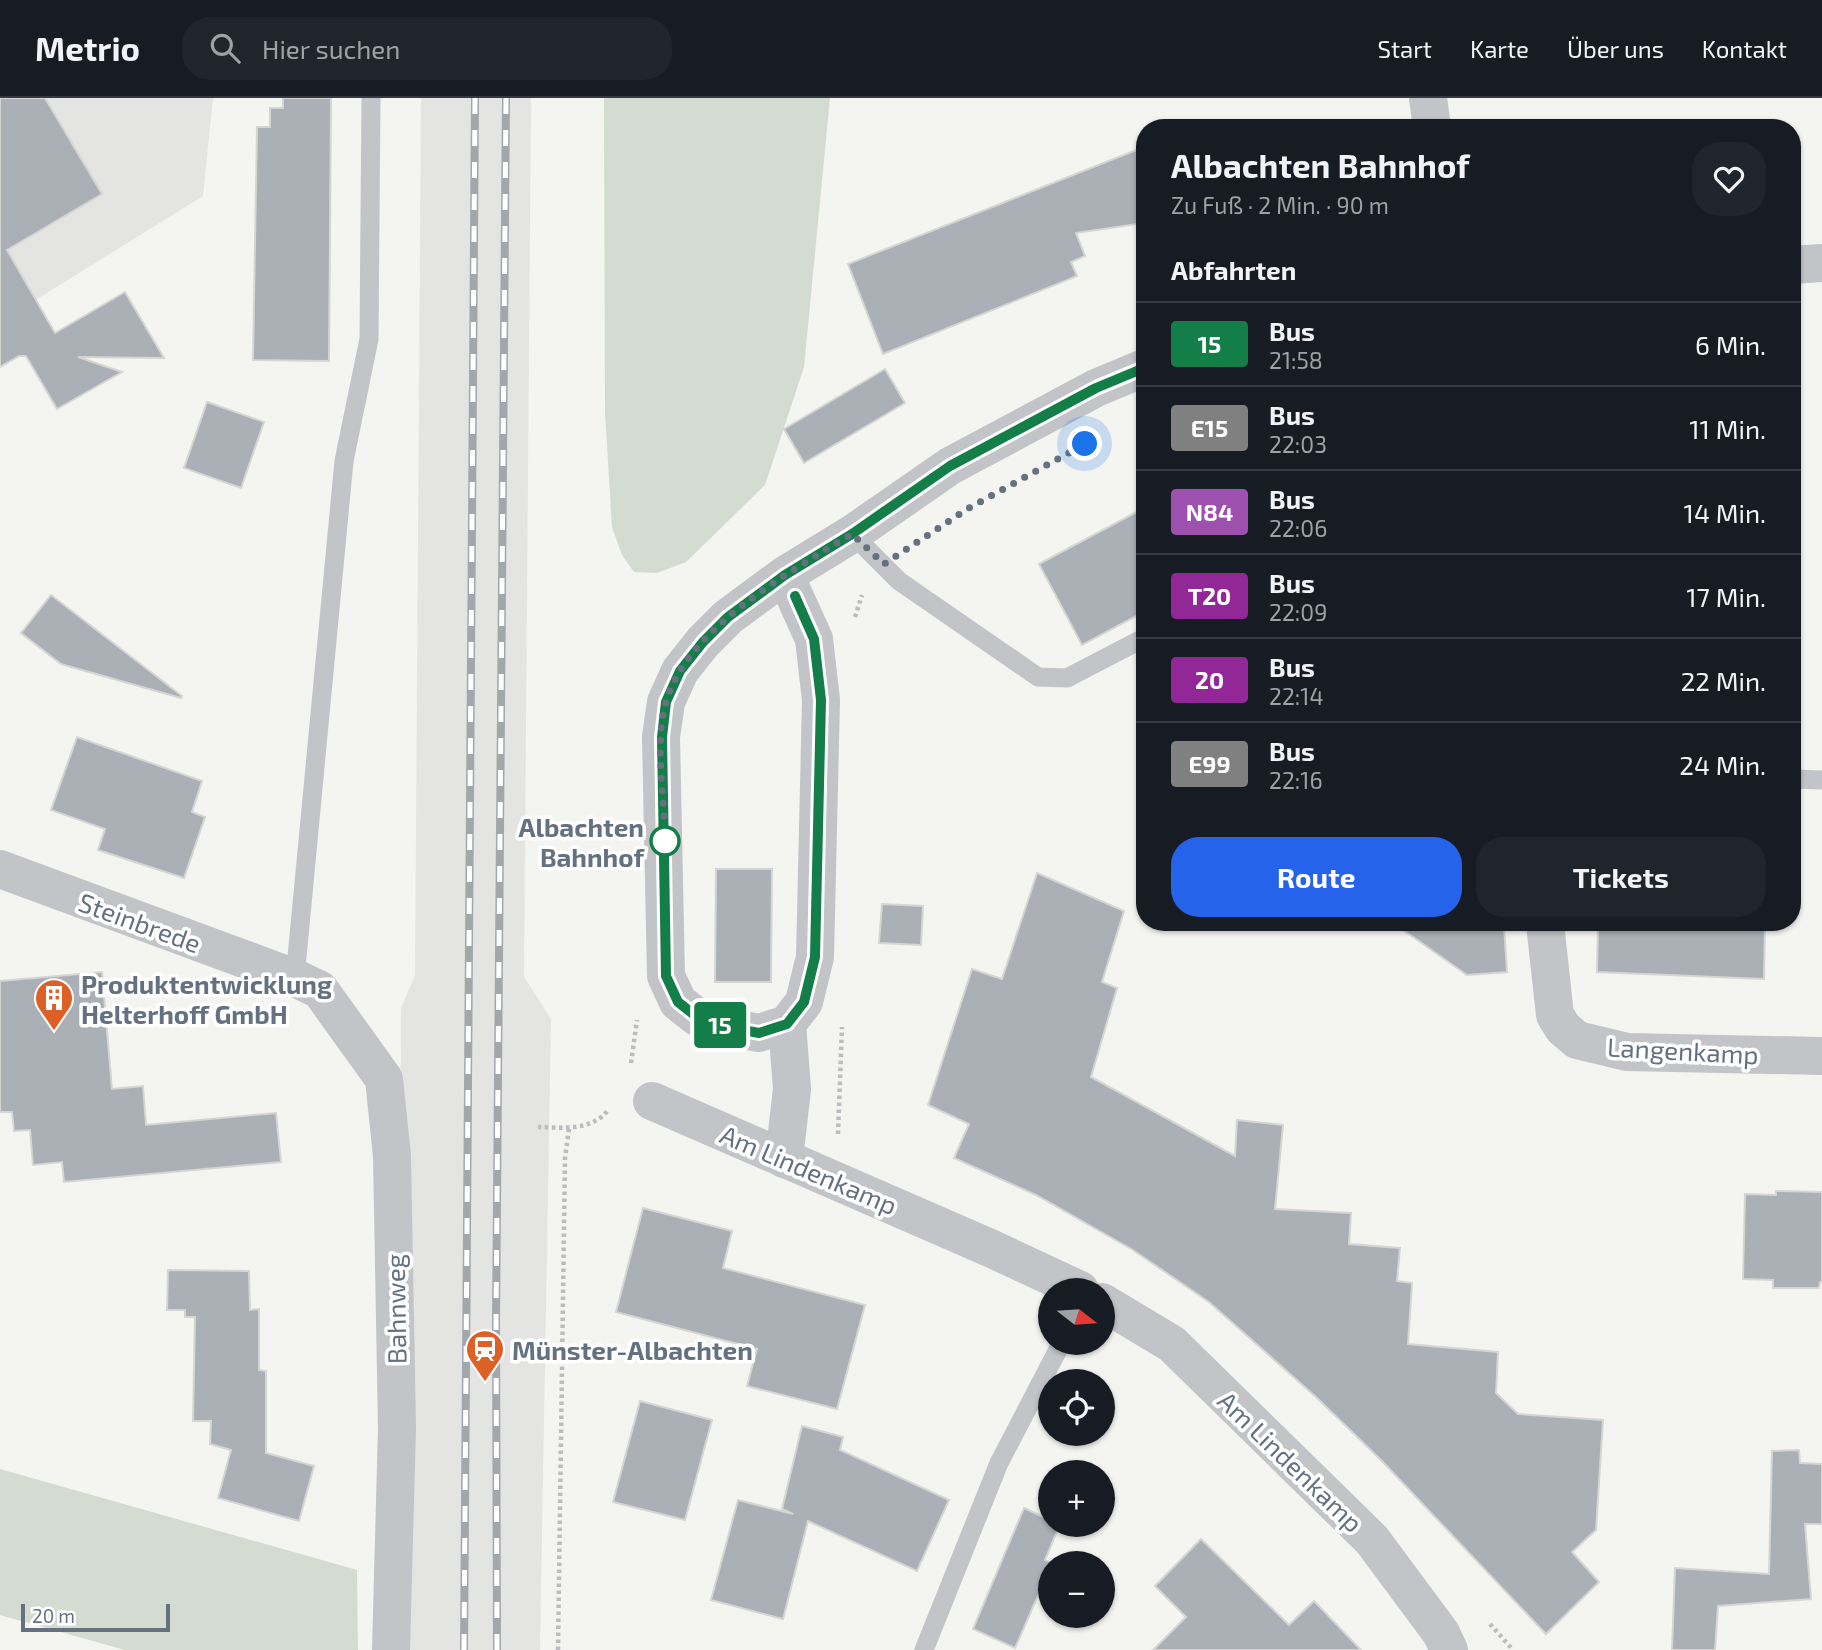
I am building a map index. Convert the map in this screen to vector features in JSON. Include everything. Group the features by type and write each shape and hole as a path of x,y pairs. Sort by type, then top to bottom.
{"street":[{"path":"1428,98 1431,119"},
{"path":"1801,264 1822,263"},
{"path":"785,575 814,639 821,700 815,957 804,1002 787,1024 759,1033 727,1027 697,1017 678,1002 666,976 662,737 666,702 680,671 728,617 785,575 852,534 950,466 1096,388 1136,371"},
{"name":"Steinbrede","path":"0,869 307,984"},
{"name":"Langenkamp","path":"1546,933 1555,1015 1563,1028 1577,1040 1627,1052 1822,1056"},
{"name":"Bahnweg","path":"307,984 384,1079 386,1092 392,1156 397,1428 391,1650"},
{"path":"784,1159 792,1089 787,1024"},
{"name":"Am Lindenkamp","path":"652,1101 1054,1278"},
{"name":"Am Lindenkamp","path":"1115,1310 1172,1344 1372,1540 1441,1633 1449,1650"}],"lane":[{"path":"307,984 344,461 369,339 371,98"},
{"path":"852,534 898,581 1038,677 1067,678 1136,642"},
{"path":"1801,779 1822,780"},
{"path":"924,1650 999,1463 1055,1355"}],"path":[{"path":"852,628 865,584 884,564"},
{"path":"652,1101 635,1083 631,1067 635,1025 646,996 666,976"},
{"path":"834,1180 841,1094 842,1026"},
{"path":"538,1127 569,1129 603,1117 611,1107"},
{"path":"558,1650 565,1158 569,1129"}],"shaded area":[{"path":"0,98 213,98 203,196 0,322"},
{"path":"421,98 531,98 524,977 551,1019 540,1650 399,1650 401,1008 415,975"},
{"path":"604,98 830,98 804,367 765,485 686,562 657,573 634,572 622,555 612,527 605,412"},
{"path":"0,1469 357,1570 358,1650 125,1650 0,1615"}],"building":[{"path":"0,98 45,98 102,194 7,250 55,333 125,292 164,358 78,357 122,372 57,409 26,356 19,356 0,367"},
{"path":"283,98 331,98 329,361 253,360 257,127 270,127 270,108 283,108"},
{"path":"1136,150 1136,224 1076,233 1085,256 1071,262 1077,276 883,354 848,264"},
{"path":"885,369 905,403 804,463 784,429"},
{"path":"207,402 264,422 241,488 184,468"},
{"path":"1136,512 1136,616 1082,645 1039,564"},
{"path":"51,595 182,696 181,698 61,664 21,633"},
{"path":"77,737 202,781 192,812 205,817 184,878 98,850 105,829 51,810"},
{"path":"716,869 772,869 771,982 715,982"},
{"path":"1037,873 1124,911 1102,982 1117,988 1091,1077 1235,1156 1237,1120 1283,1125 1275,1209 1351,1213 1349,1244 1400,1248 1397,1281 1412,1283 1408,1344 1498,1352 1496,1393 1518,1414 1603,1420 1596,1530 1572,1552 1599,1582 1546,1634 1381,1460 1316,1397 1209,1302 1133,1250 1036,1195 954,1158 969,1124 928,1105 972,969 1002,979"},
{"path":"882,904 923,906 921,945 879,943"},
{"path":"1405,931 1504,931 1507,972 1467,975"},
{"path":"1598,931 1765,931 1764,979 1597,972"},
{"name":"Produktentwicklung Helterhoff GmbH","path":"102,972 112,1089 143,1086 146,1125 276,1113 281,1162 64,1182 62,1162 33,1165 30,1130 14,1131 12,1112 0,1112 0,981"},
{"path":"1776,1191 1822,1192 1822,1282 1819,1288 1773,1288 1773,1280 1743,1279 1745,1194 1776,1195"},
{"path":"643,1208 732,1231 723,1268 865,1305 837,1409 747,1386 757,1349 616,1312"},
{"path":"168,1270 249,1271 250,1310 259,1309 259,1370 266,1371 266,1453 314,1466 299,1521 218,1498 231,1450 210,1444 211,1421 193,1421 195,1317 185,1317 185,1310 167,1310"},
{"path":"640,1401 712,1420 685,1520 613,1502"},
{"path":"802,1426 843,1437 840,1450 949,1500 917,1571 808,1521 783,1619 711,1600 738,1500 793,1514 782,1509"},
{"path":"1799,1450 1800,1463 1822,1464 1822,1524 1805,1524 1811,1599 1718,1606 1715,1650 1672,1650 1675,1568 1769,1574 1772,1451"},
{"path":"1024,1508 1038,1514 1038,1537 1055,1537 1049,1551 1038,1551 1038,1595 1015,1648 973,1629"},
{"path":"1201,1539 1289,1625 1314,1601 1361,1650 1153,1650 1186,1617 1155,1586"}],"railway":[{"path":"464,1650 475,98"},
{"path":"497,1650 496,1322 506,98"}],"bus line":[{"name":"15","path":"795,596 814,639 821,700 815,957 804,1002 787,1024 759,1033 727,1027 697,1017 678,1002 666,976 662,737 666,702 680,671 728,617 785,575 852,534 950,466 1096,388 1136,371"}],"place":[{"name":"Albachten Bahnhof","path":"665,841"},
{"name":"Produktentwicklung Helterhoff GmbH","path":"54,1032"},
{"name":"Münster-Albachten","path":"485,1383"}],"route":[{"path":"665,841 662,737 666,702 680,671 728,617 785,575 852,534 884,564 969,508 1085,444"}]}
